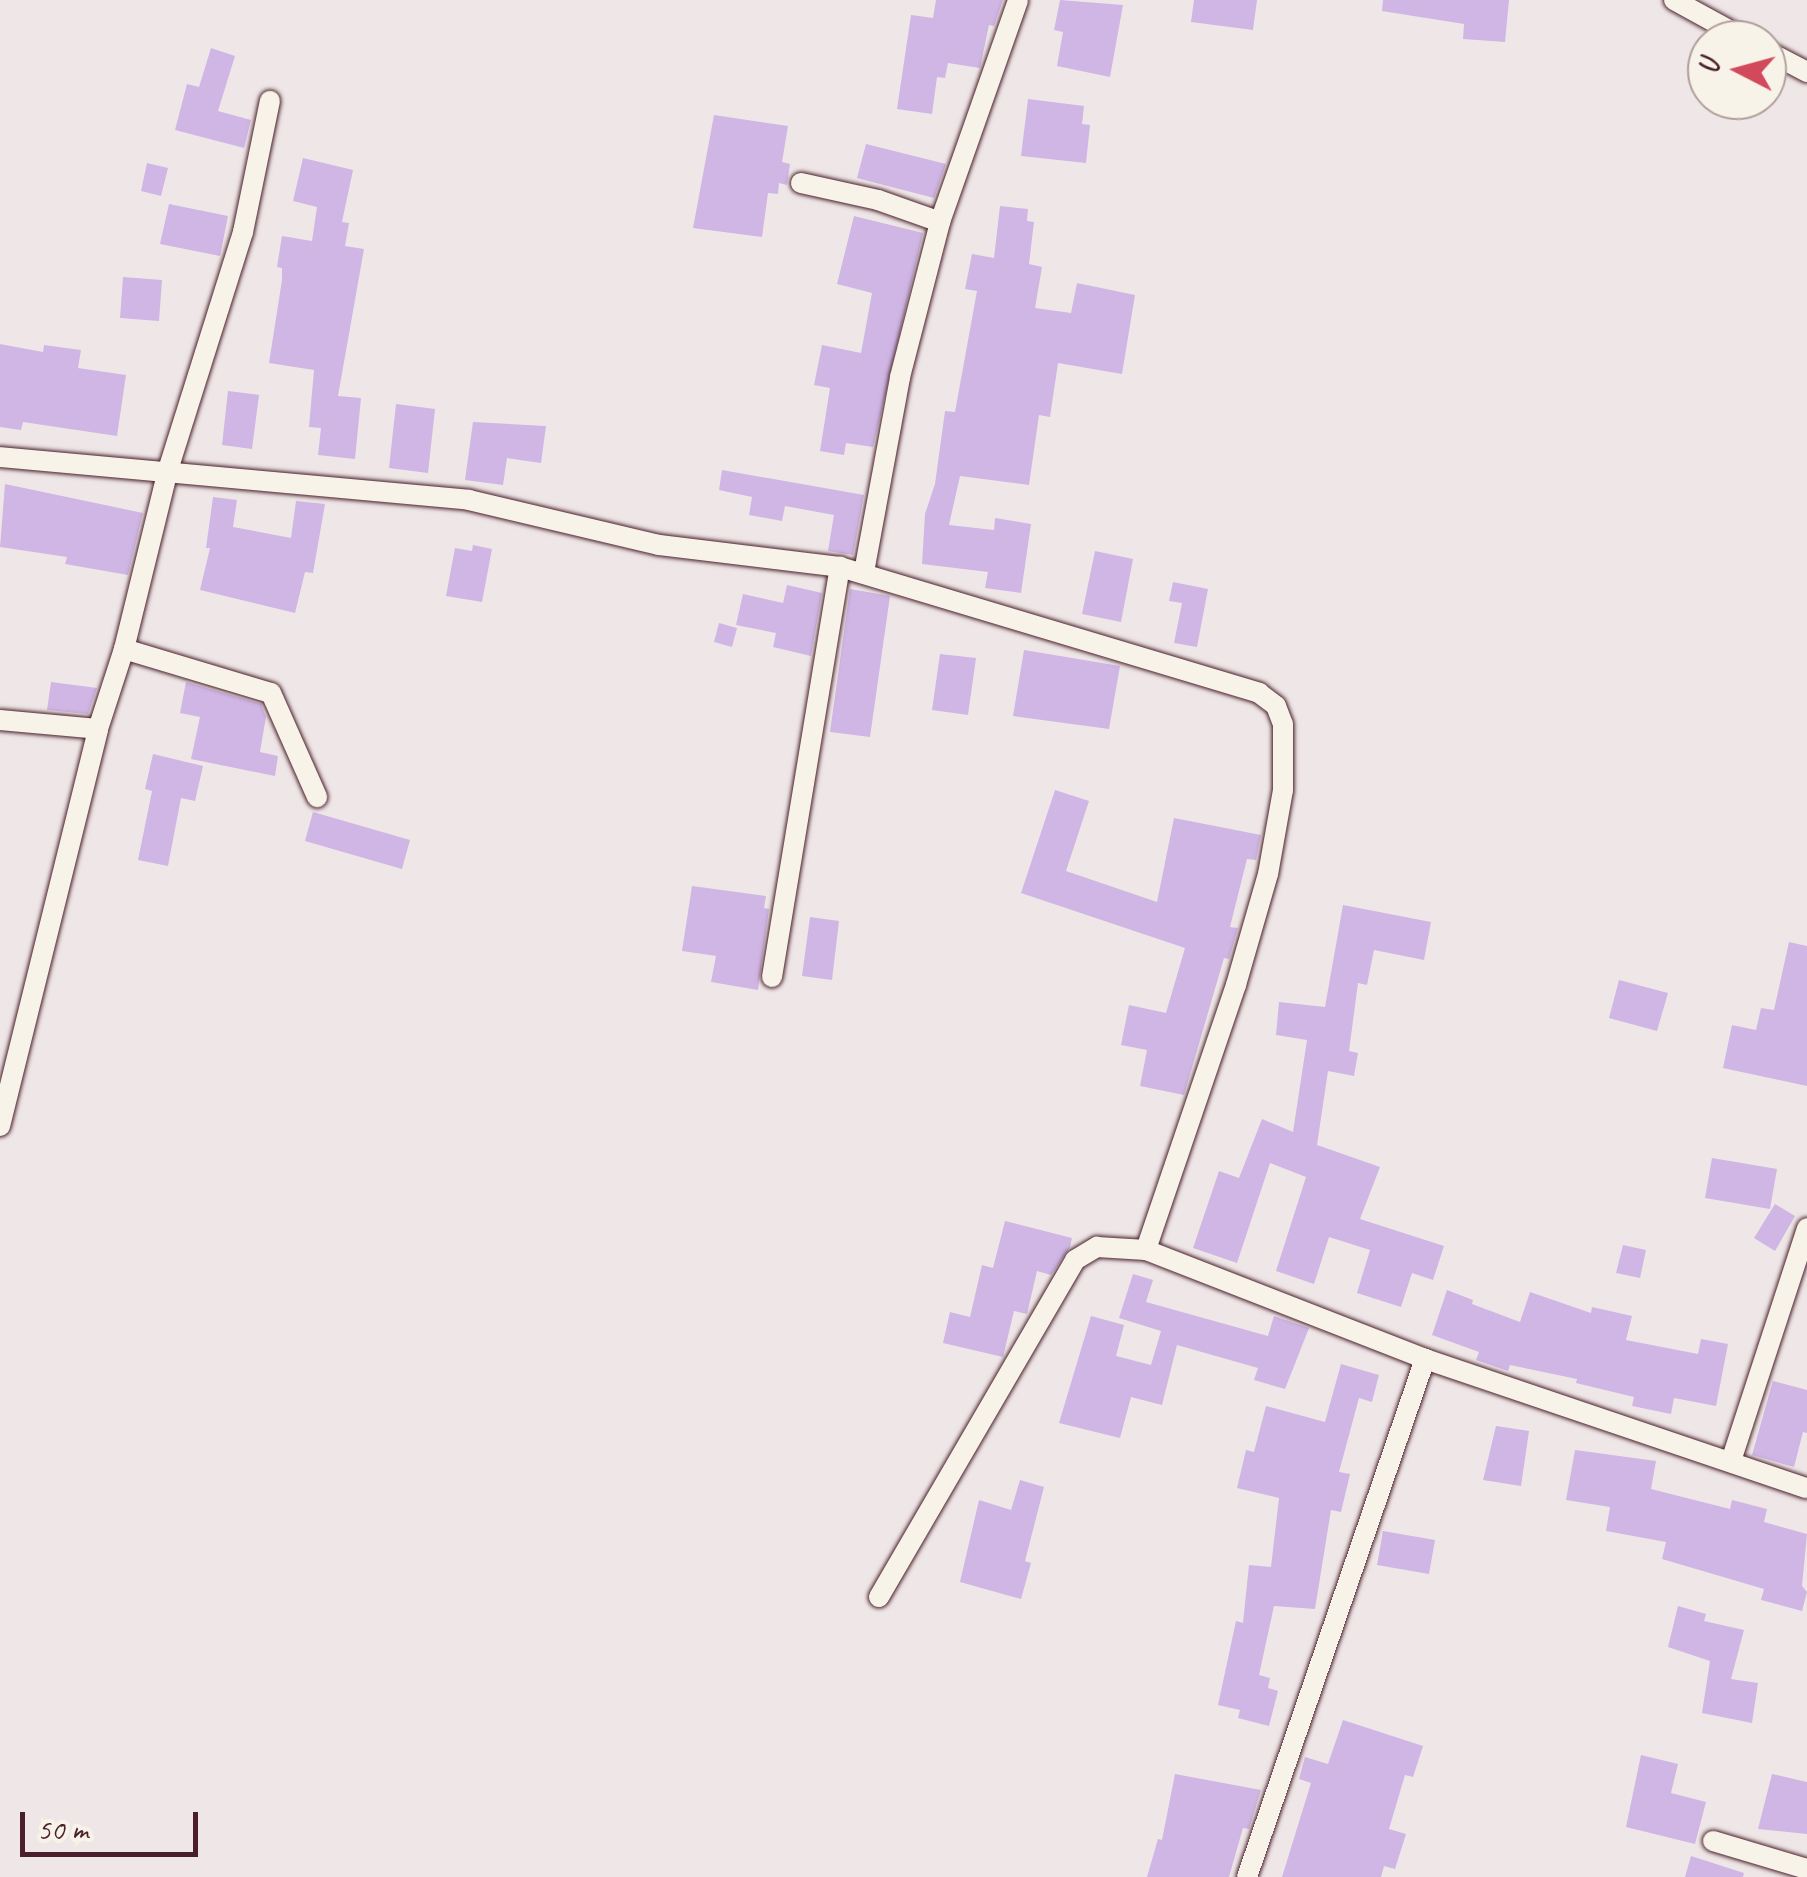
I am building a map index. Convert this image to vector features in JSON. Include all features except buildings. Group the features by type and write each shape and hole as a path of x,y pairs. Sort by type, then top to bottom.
{"street":[{"path":"864,572 900,377 940,222 1018,0"},
{"path":"1674,0 1710,20"},
{"path":"0,1126 98,729 124,649 168,470 243,232 270,100"},
{"path":"801,183 878,200 940,222"},
{"path":"0,457 468,500 659,545 840,567 1245,686 1280,713 1283,790 1268,874 1236,985 1146,1250"},
{"path":"772,977 840,567"},
{"path":"124,649 272,694 318,797"},
{"path":"0,720 98,729"},
{"path":"1731,1461 1807,1228"},
{"path":"878,1598 1076,1260 1097,1247 1146,1250 1425,1359 1807,1488"},
{"path":"1247,1877 1425,1359"},
{"path":"1714,1841 1807,1869"}]}
